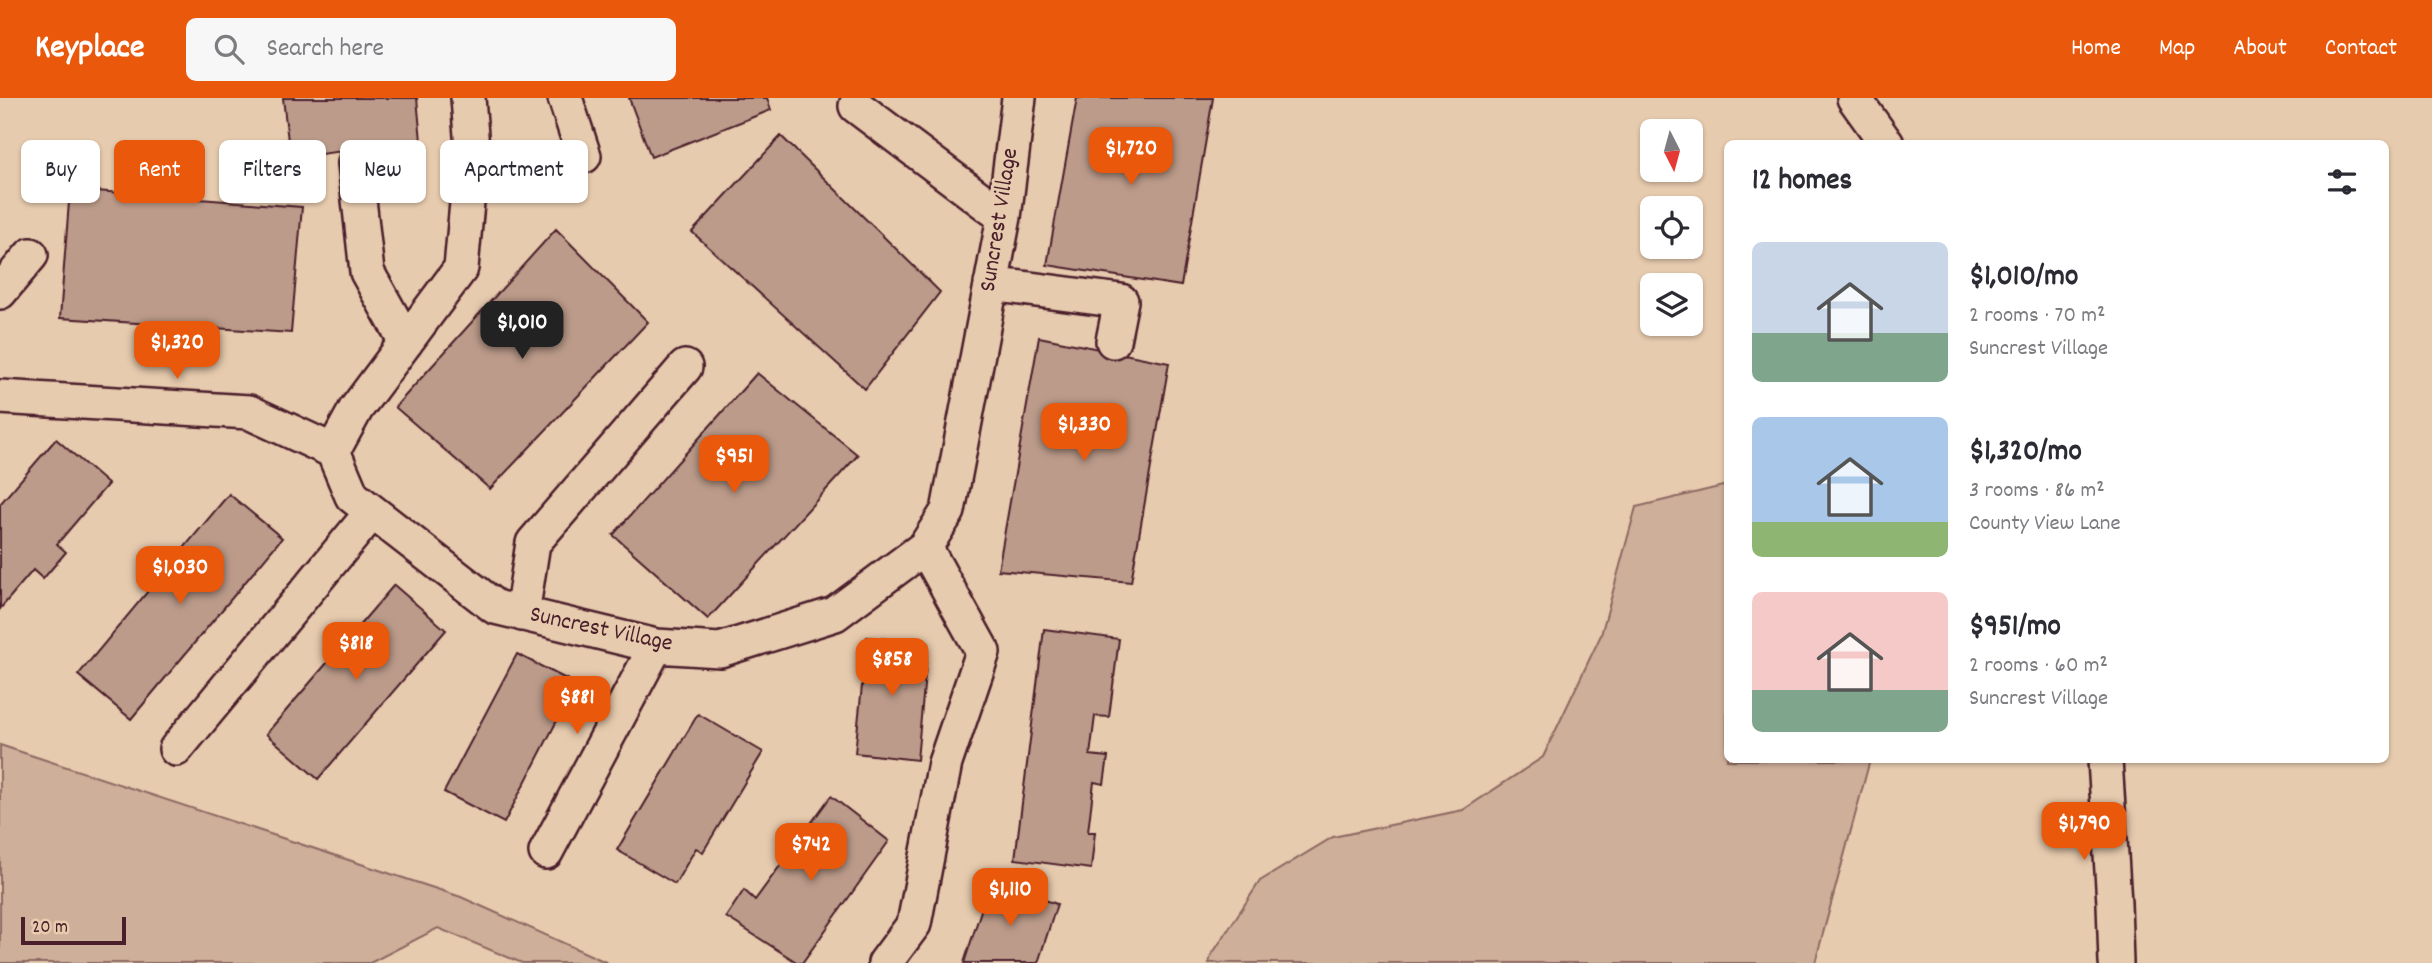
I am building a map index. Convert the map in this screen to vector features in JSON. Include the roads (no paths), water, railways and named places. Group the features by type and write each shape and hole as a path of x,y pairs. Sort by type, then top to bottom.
{"street":[{"path":"0,397 248,412 333,451 356,410 461,268 472,148 468,98"},
{"path":"565,98 579,140"},
{"name":"Suncrest Village","path":"333,451 352,496 495,607 656,646 720,650 835,614 925,547 948,511 1003,217 1019,98"},
{"path":"1854,98 1884,140"},
{"path":"856,106 1003,217"},
{"path":"359,203 367,272 406,342"},
{"path":"0,292 31,255"},
{"path":"991,285 1121,301 1113,341"},
{"path":"522,614 533,542 685,367"},
{"path":"176,749 372,512"},
{"path":"885,963 914,924 944,763 983,652 925,547"},
{"path":"546,852 656,646"},
{"path":"2105,763 2116,963"}]}
